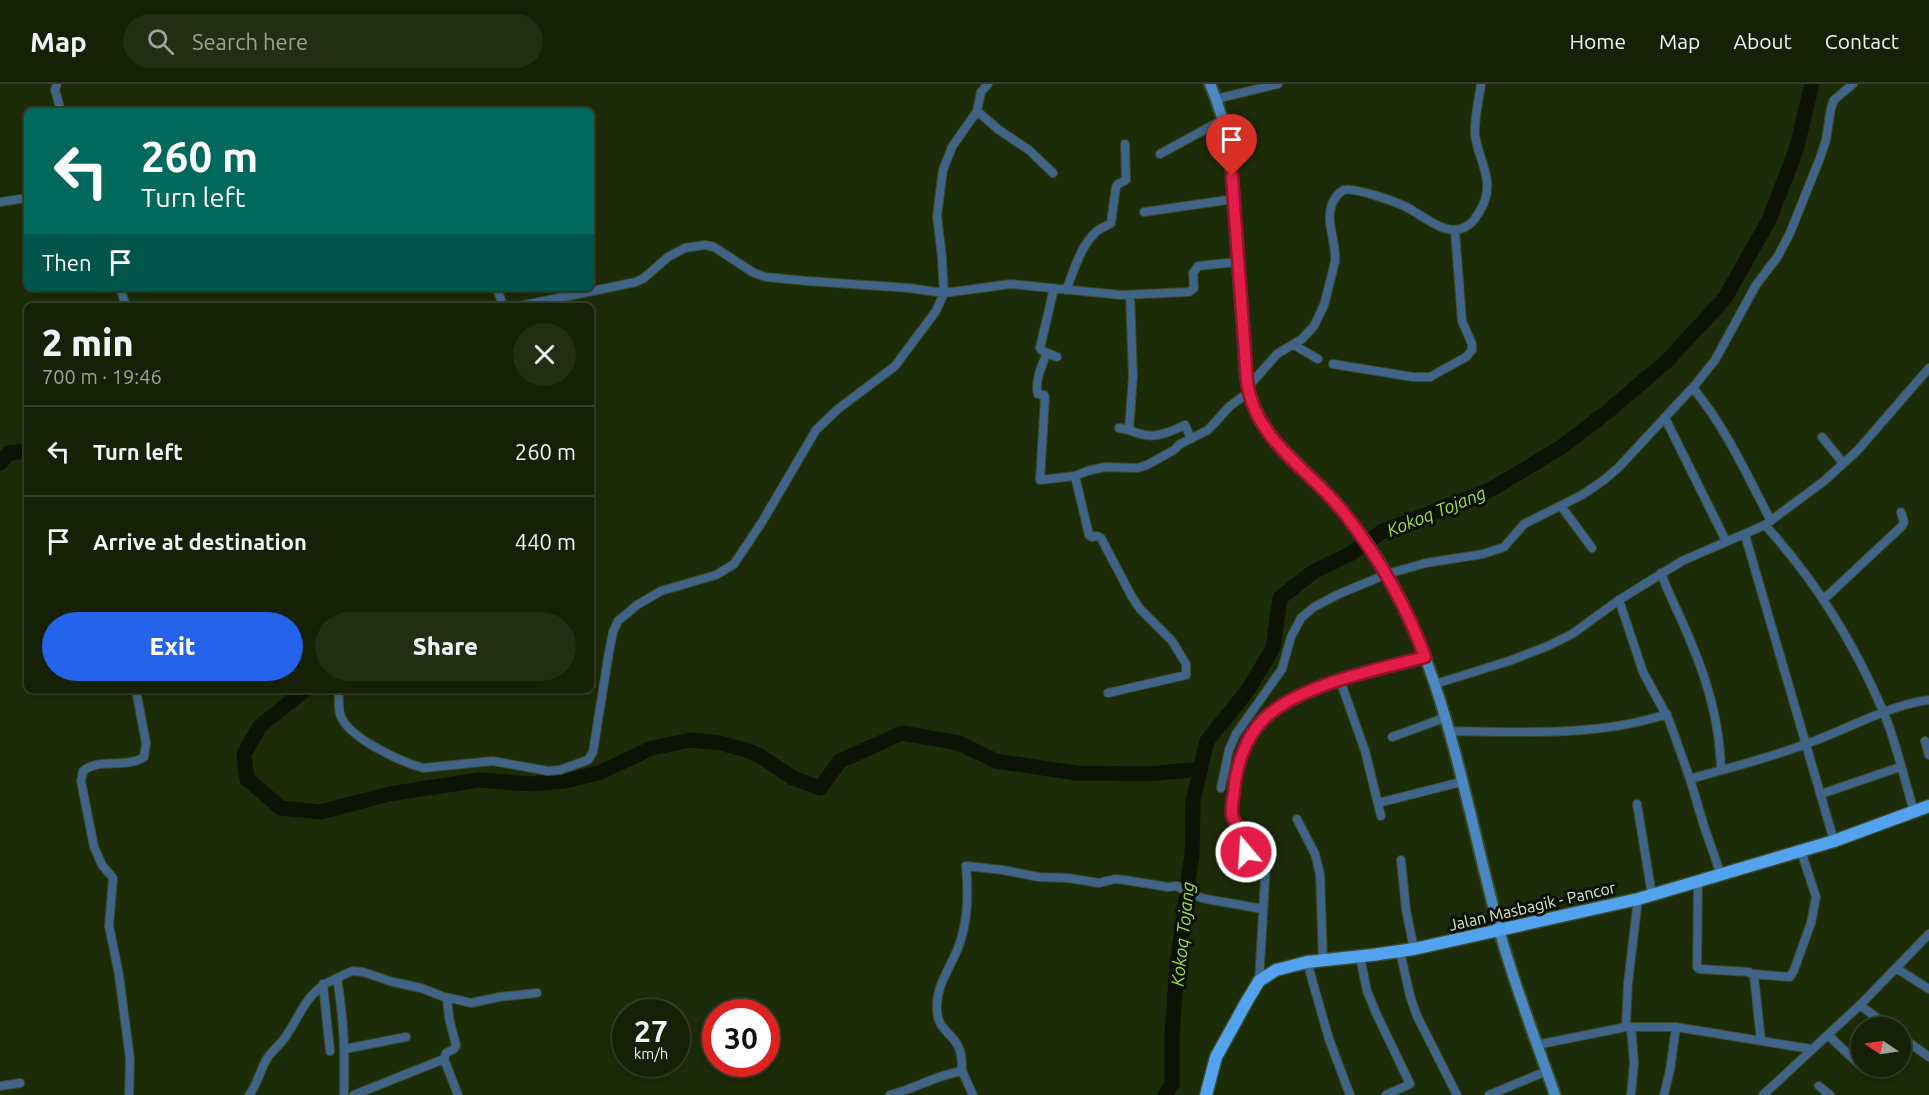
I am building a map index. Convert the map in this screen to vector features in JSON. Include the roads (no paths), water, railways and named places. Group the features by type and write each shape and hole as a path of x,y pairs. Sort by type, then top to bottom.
{"main road":[{"name":"Jalan Masbagik - Pancor","path":"1259,981 1276,970 1307,962 1414,949 1638,899 1834,841 1929,806"},
{"path":"1206,1095 1216,1057 1259,981"}],"street":[{"path":"57,84 55,90 60,108"},
{"path":"339,693 340,714 343,721 364,740 401,761 423,768 493,761 548,771 560,770 588,760 593,752 609,652 618,621 631,609 661,591 716,574 734,564 762,522 816,430 838,409 895,366 936,311 944,293 937,216 943,170 952,147 977,111 981,92 988,84"},
{"path":"1210,84 1224,119 1231,163 1248,389 1257,412 1272,438 1294,463 1328,494 1355,528 1387,574 1404,606 1435,684 1499,931 1536,1045 1555,1095"},
{"path":"1216,99 1278,84"},
{"path":"1047,353 1036,390 1038,394 1045,397 1039,477 1042,480 1075,476 1105,467 1142,467 1212,428 1277,354 1294,345 1314,326 1324,305 1336,253 1331,209 1338,195 1345,190 1353,190 1389,200 1408,207 1446,230 1455,231 1470,224 1485,203 1487,193 1487,179 1476,147 1475,131 1481,84"},
{"path":"1221,789 1229,750 1236,734 1282,669 1291,637 1301,618 1314,607 1339,594 1387,574 1426,563 1483,554 1504,548 1524,524 1563,509 1604,480 1693,388 1715,360 1756,285 1778,256 1790,233 1820,158 1834,100 1853,84"},
{"path":"977,111 999,130 1029,150 1053,173"},
{"path":"1160,154 1224,119"},
{"path":"1066,290 1089,240 1095,232 1111,223 1116,187 1126,180 1125,144"},
{"path":"0,202 24,198"},
{"path":"1144,212 1234,199"},
{"path":"1333,364 1413,377 1430,377 1466,357 1472,350 1472,344 1462,321 1455,231"},
{"path":"594,291 636,282 668,257 685,248 699,245 714,247 745,268 766,277 909,288 944,293 1011,284 1096,294 1189,292 1194,288 1193,273 1198,266 1238,262"},
{"path":"1054,288 1040,349 1057,357"},
{"path":"534,303 592,291"},
{"path":"1129,430 1133,376 1130,295"},
{"path":"1294,345 1318,359"},
{"path":"1435,684 1548,646 1572,634 1619,600 1692,555 1726,540 1745,535 1768,523 1824,481 1843,463 1870,436 1929,368"},
{"path":"1693,388 1710,409 1729,440 1768,523 1823,600 1857,658 1884,713 1914,812"},
{"path":"1665,418 1726,540"},
{"path":"1119,428 1161,436 1185,425 1191,439"},
{"path":"1822,437 1843,463"},
{"path":"1075,476 1089,535 1100,536 1140,609 1172,641 1186,664 1186,675 1108,693"},
{"path":"1563,509 1592,548"},
{"path":"1823,600 1902,525 1904,522 1901,512"},
{"path":"1745,535 1834,841"},
{"path":"1661,573 1692,645 1707,688 1717,728 1721,770"},
{"path":"1619,600 1643,672 1667,714 1721,875"},
{"path":"1259,981 1265,858 1259,853 1245,851 1240,829 1232,816 1235,777 1248,743 1264,719 1310,691 1340,680 1425,657"},
{"path":"1340,680 1365,751 1381,816"},
{"path":"129,1095 130,1059 119,975 109,926 113,878 102,865 94,847 81,780 86,768 136,761 144,757 146,743 137,693"},
{"path":"1690,779 1806,744 1884,713 1915,702 1929,700"},
{"path":"1449,731 1587,729 1626,725 1667,714"},
{"path":"1392,738 1444,718"},
{"path":"1924,741 1929,755"},
{"path":"1821,794 1900,767"},
{"path":"1378,803 1461,782"},
{"path":"1637,804 1652,895"},
{"path":"1297,819 1316,857 1320,873 1323,960"},
{"path":"1698,882 1698,968 1790,977 1811,923 1816,897 1801,851"},
{"path":"1401,860 1406,910 1414,949"},
{"path":"973,1095 962,1071 959,1048 942,1028 936,1010 941,983 954,957 964,924 968,904 967,869 1003,870 1039,877 1068,878 1099,883 1115,879 1168,887 1177,885 1206,899 1263,909"},
{"path":"1631,1095 1634,1063 1627,998 1638,899"},
{"path":"1763,1095 1860,1005 1929,934"},
{"path":"1400,951 1417,1016 1457,1095"},
{"path":"1360,957 1367,991 1410,1084 1386,1095"},
{"path":"1307,962 1324,1022 1350,1095"},
{"path":"1896,968 1929,989"},
{"path":"249,1095 268,1057 288,1033 304,1002 323,984 352,971 363,972 421,988 446,998 471,1003 537,993"},
{"path":"1753,974 1761,1041"},
{"path":"337,978 342,999 345,1048 344,1095"},
{"path":"323,984 330,1051"},
{"path":"446,998 456,1045 454,1049 446,1053 444,1059 458,1095"},
{"path":"1860,1005 1876,1017"},
{"path":"1536,1045 1629,1027 1676,1027 1811,1049"},
{"path":"1664,1095 1676,1027"},
{"path":"1828,1035 1851,1057"},
{"path":"345,1048 406,1037"},
{"path":"1911,1044 1929,1057"},
{"path":"354,1095 444,1059"},
{"path":"890,1095 962,1071"},
{"path":"1489,1095 1547,1071"},
{"path":"0,1086 20,1083"},
{"path":"1819,1086 1830,1095"}],"waterway":[{"name":"Kokoq Tojang","path":"1165,1095 1172,1084 1172,1037 1177,965 1192,853 1193,801 1207,741 1248,690 1273,648 1280,598 1313,572 1350,554 1383,531 1490,490 1560,448 1606,413 1668,360 1725,298 1770,218 1796,150 1812,84"},
{"path":"0,463 9,453 24,451"},
{"path":"301,693 260,726 244,754 247,779 281,808 320,812 389,794 479,780 531,784 565,781 599,773 652,748 691,740 720,743 746,750 760,756 793,778 820,788 840,761 902,733 959,743 996,761 1076,773 1150,774 1200,769"}]}
